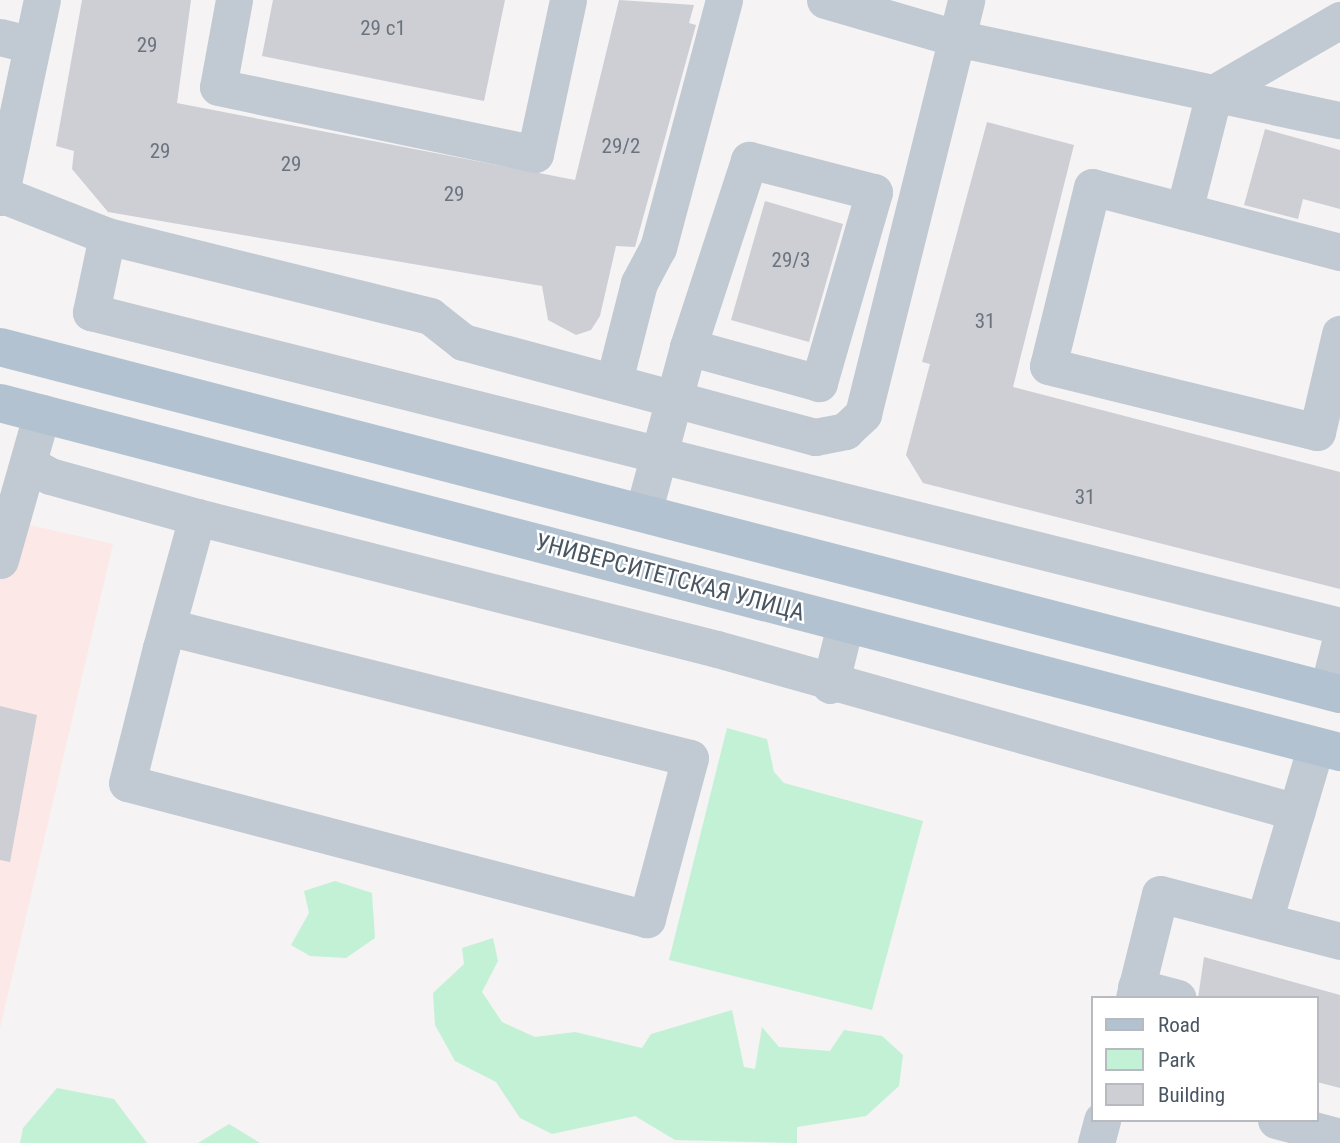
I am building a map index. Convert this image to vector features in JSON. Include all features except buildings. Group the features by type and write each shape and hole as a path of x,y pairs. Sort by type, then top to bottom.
{"main road":[{"path":"0,347 1334,692"},
{"name":"УНИВЕРСИТЕТСКАЯ УЛИЦА","path":"0,403 1328,749"}],"lane":[{"path":"42,0 16,41 1,196 107,236 430,317 463,342 614,380 815,437 845,431 863,414 966,0"},
{"path":"234,0 218,88 535,154 568,0"},
{"path":"614,380 639,283 658,248 724,0"},
{"path":"825,0 956,38 1214,93 1288,123 1340,120"},
{"path":"1184,211 1214,93 1340,20"},
{"path":"643,513 688,347 749,160 874,192 819,383 688,347"},
{"path":"1340,252 1092,187 1048,366 1317,432 1340,334"},
{"path":"107,236 91,312 1340,626"},
{"path":"0,560 42,413"},
{"path":"29,464 50,476 197,517 717,649 830,685 1296,812"},
{"path":"168,627 690,758 648,919 127,783 168,627 197,517"},
{"path":"830,685 845,625"},
{"path":"1334,692 1340,642"},
{"path":"1264,921 1296,812 1328,749"},
{"path":"1161,996 1135,993 1160,894 1340,941"},
{"path":"1096,1143 1101,1122"},
{"path":"1283,1122 1340,1138"}],"shaded area":[{"path":"30,525 113,544 0,1028 0,543 22,548"}],"green space":[{"path":"727,728 767,739 774,772 784,783 923,821 872,1010 669,960"},
{"path":"335,881 372,893 375,938 346,958 310,956 291,945 309,913 304,891"},
{"path":"493,938 498,961 482,992 502,1022 535,1037 575,1032 642,1048 651,1034 732,1010 744,1067 755,1069 762,1027 779,1047 830,1051 844,1030 882,1036 903,1055 899,1086 866,1116 797,1127 797,1143 675,1140 635,1116 552,1134 520,1118 496,1082 455,1061 435,1025 433,993 464,964 462,948"},
{"path":"57,1088 114,1099 147,1143 20,1143 23,1128"},
{"path":"229,1124 260,1143 198,1143"}]}
